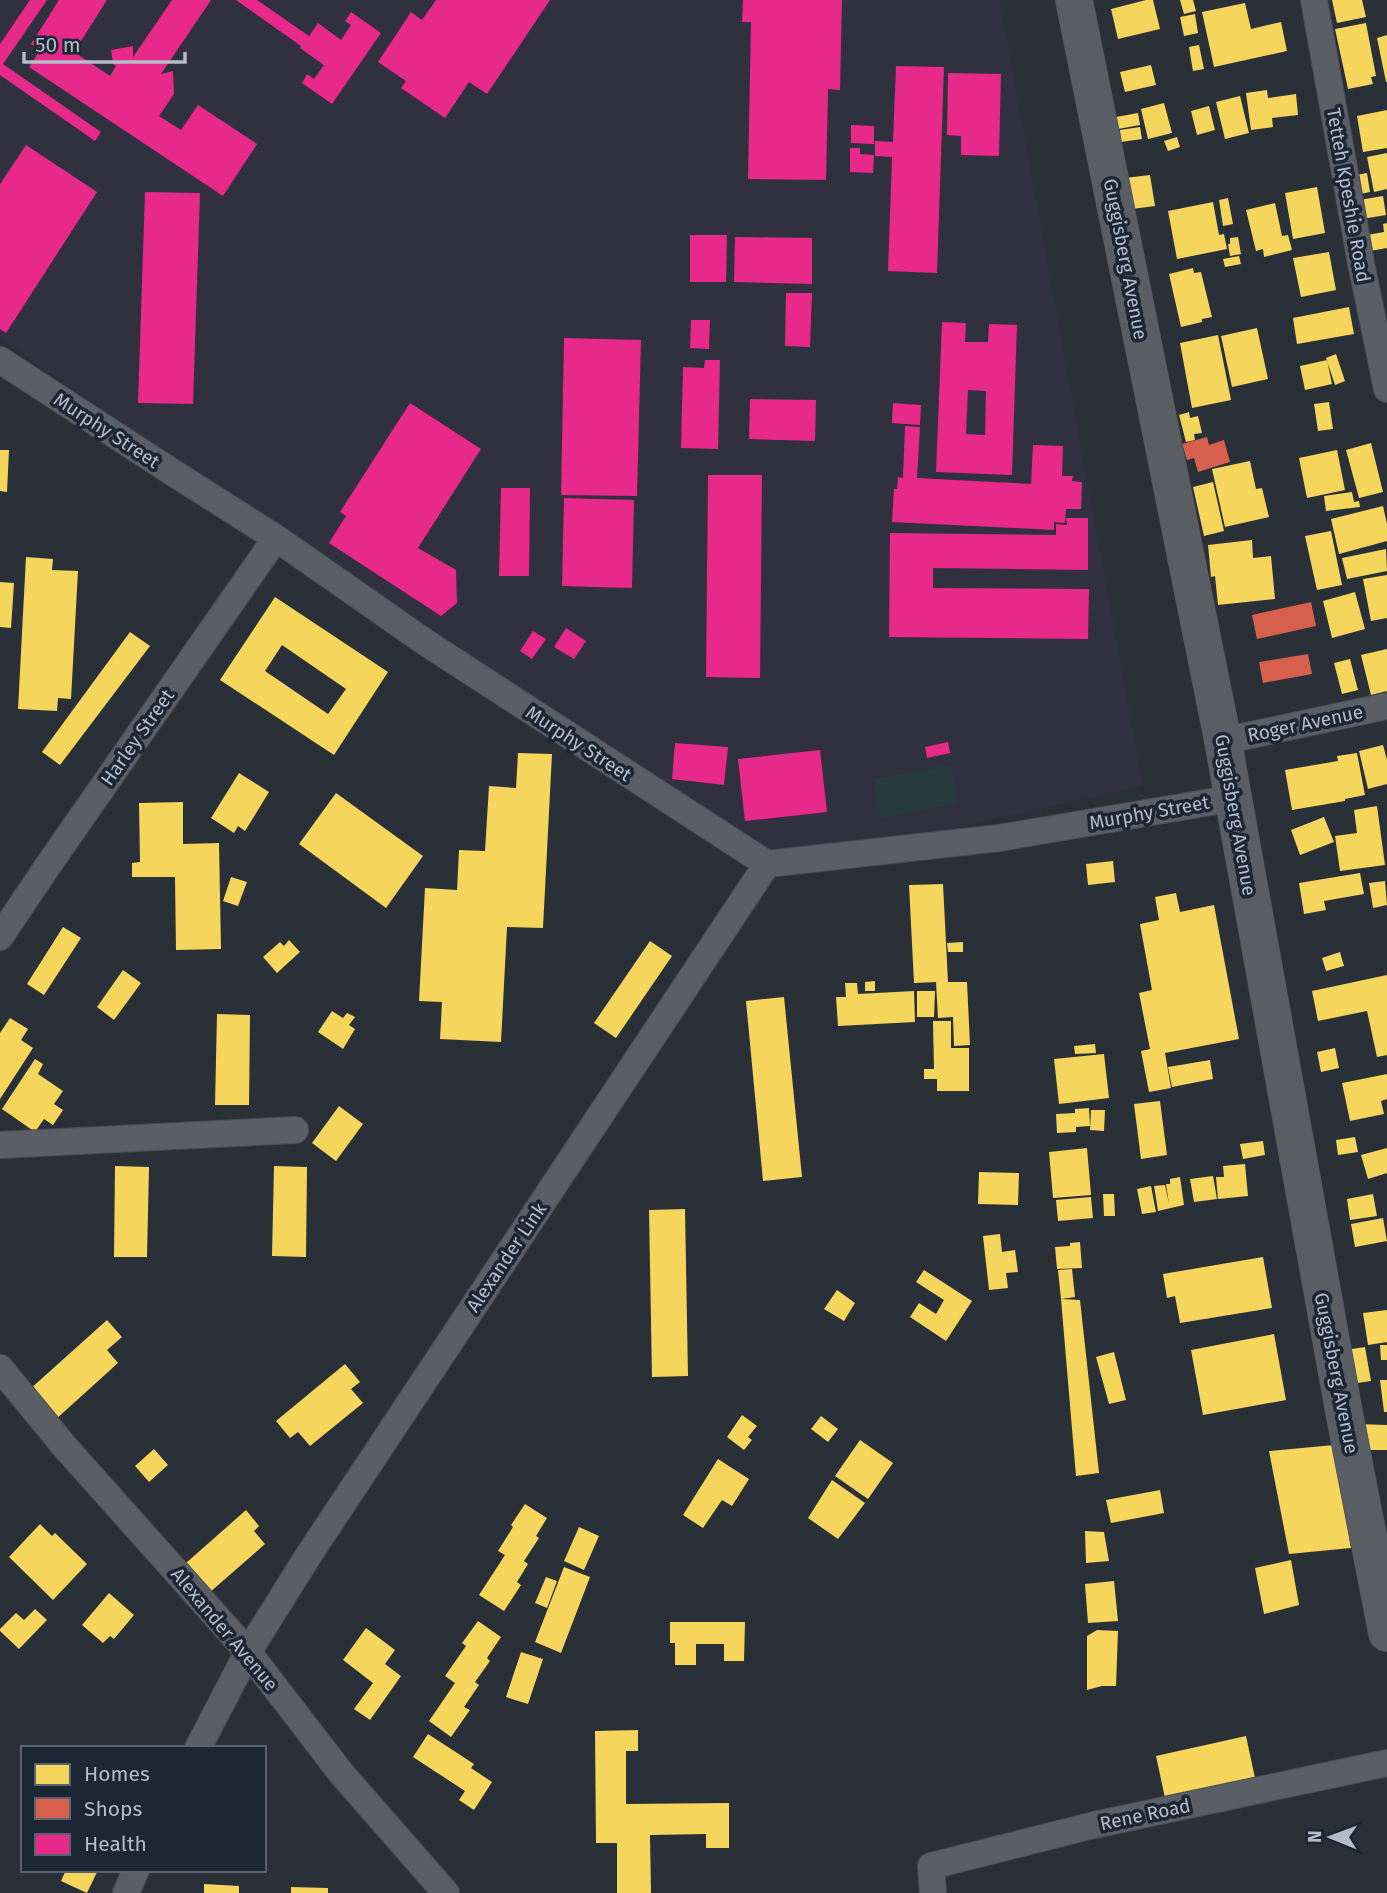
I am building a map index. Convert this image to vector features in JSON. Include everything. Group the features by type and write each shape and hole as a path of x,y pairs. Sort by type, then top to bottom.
{"main road":[{"name":"Guggisberg Avenue","path":"1073,0 1234,798 1339,1385 1387,1633"}],"street":[{"name":"Tetteh Kpeshie Road","path":"1314,0 1361,263 1387,389"},
{"name":"Murphy Street","path":"0,360 276,538 437,650 767,864 999,838 1234,798"},
{"name":"Harley Street","path":"0,937 276,538"},
{"name":"Roger Avenue","path":"1223,741 1387,706"},
{"name":"Alexander Link","path":"199,1746 248,1652 310,1553 767,864"},
{"path":"0,1145 295,1130"},
{"name":"Alexander Avenue","path":"0,1368 65,1447 248,1652 341,1773 446,1893"},
{"name":"Rene Road","path":"933,1893 931,1866 1094,1825 1387,1763"},
{"path":"126,1893 135,1872"}],"shaded area":[{"path":"0,0 1000,0 1143,786 798,862 735,852 0,338"}],"green space":[{"path":"951,765 958,804 881,818 873,779"}],"building: Homes":[{"path":"1153,0 1160,29 1118,39 1111,9"},
{"path":"1180,0 1193,0 1196,11 1184,14"},
{"path":"1332,0 1362,0 1366,17 1337,23"},
{"path":"1245,3 1251,29 1281,22 1287,51 1214,67 1202,12"},
{"path":"1195,14 1198,33 1184,36 1180,17"},
{"path":"1366,23 1376,76 1371,77 1373,84 1348,89 1335,29"},
{"path":"1387,35 1387,82 1386,82 1377,38"},
{"path":"1199,45 1204,69 1193,71 1189,47"},
{"path":"1151,65 1156,85 1125,92 1120,72"},
{"path":"1267,90 1268,98 1296,94 1298,115 1272,118 1273,127 1251,130 1246,93"},
{"path":"1240,96 1249,133 1225,139 1216,102"},
{"path":"1164,103 1172,133 1148,139 1141,109"},
{"path":"1209,106 1215,130 1197,135 1191,111"},
{"path":"1387,110 1387,148 1363,152 1357,116"},
{"path":"1138,113 1140,125 1118,129 1116,117"},
{"path":"1140,127 1142,139 1121,142 1120,130"},
{"path":"1177,137 1180,147 1168,151 1164,141"},
{"path":"1387,153 1387,189 1374,192 1367,157"},
{"path":"1367,173 1370,192 1355,195 1351,176"},
{"path":"1150,175 1155,206 1132,209 1125,178"},
{"path":"1317,187 1325,233 1293,239 1285,193"},
{"path":"1383,196 1386,215 1362,219 1359,200"},
{"path":"1228,198 1233,224 1223,226 1219,200"},
{"path":"1213,202 1219,235 1224,234 1227,249 1177,259 1168,211"},
{"path":"1275,203 1282,236 1288,235 1292,250 1264,257 1263,249 1256,251 1246,210"},
{"path":"1387,223 1387,248 1370,251 1367,235 1384,232 1383,224"},
{"path":"1238,237 1241,254 1230,256 1230,238"},
{"path":"1329,252 1336,290 1301,297 1293,258"},
{"path":"1239,256 1241,264 1225,267 1223,259"},
{"path":"1193,268 1194,273 1201,272 1212,317 1181,327 1169,274"},
{"path":"1349,307 1354,334 1297,344 1293,318"},
{"path":"1257,328 1268,379 1232,387 1221,336"},
{"path":"1218,335 1231,400 1192,408 1180,343"},
{"path":"1336,354 1345,381 1335,385 1326,358"},
{"path":"1327,360 1332,384 1305,390 1300,366"},
{"path":"1329,402 1333,429 1318,431 1314,404"},
{"path":"1189,412 1190,418 1198,416 1202,433 1194,434 1195,440 1186,442 1179,415"},
{"path":"1371,443 1383,492 1359,498 1346,450"},
{"path":"0,450 9,450 7,492 0,491"},
{"path":"1337,450 1345,490 1307,498 1299,458"},
{"path":"1250,461 1256,489 1262,488 1269,517 1225,527 1212,469"},
{"path":"1213,482 1224,531 1204,536 1193,487"},
{"path":"1352,492 1354,502 1359,501 1360,507 1326,511 1324,496"},
{"path":"1383,506 1387,541 1339,554 1331,519"},
{"path":"1331,531 1342,585 1317,590 1305,536"},
{"path":"1252,540 1253,558 1271,556 1275,599 1218,605 1215,576 1211,577 1208,545"},
{"path":"1386,549 1387,571 1347,579 1342,558"},
{"path":"26,557 53,559 52,570 78,571 71,699 58,698 57,711 18,709"},
{"path":"1387,575 1387,618 1371,621 1363,579"},
{"path":"0,582 14,583 11,628 0,627"},
{"path":"1355,592 1365,629 1332,638 1323,601"},
{"path":"275,597 388,672 334,755 220,680","holes":["282,645 346,689 328,714 265,671"]},
{"path":"130,632 150,646 60,765 42,752"},
{"path":"1387,649 1387,691 1371,695 1361,655"},
{"path":"1350,659 1358,690 1342,694 1334,663"},
{"path":"1383,745 1387,760 1387,784 1368,789 1359,751"},
{"path":"518,753 552,754 543,928 507,927 501,1042 440,1039 442,1002 419,1001 425,888 457,890 459,850 485,851 489,786 516,788"},
{"path":"1357,753 1365,795 1292,810 1285,770 1338,761 1337,756"},
{"path":"239,773 269,792 245,831 238,826 234,833 211,818"},
{"path":"336,793 423,856 386,908 299,844"},
{"path":"183,802 183,844 219,843 221,949 176,950 175,877 132,877 132,863 140,862 139,803"},
{"path":"1377,806 1385,865 1340,871 1335,836 1357,833 1354,810"},
{"path":"1324,817 1334,842 1300,855 1291,830"},
{"path":"1113,861 1115,882 1088,885 1086,864"},
{"path":"1360,873 1364,894 1324,901 1326,910 1304,914 1299,883"},
{"path":"231,877 247,882 238,906 223,901"},
{"path":"1385,881 1387,905 1373,908 1369,883"},
{"path":"943,884 948,982 967,982 970,1045 954,1046 953,1017 938,1018 936,982 914,983 909,885"},
{"path":"1176,893 1180,912 1214,905 1239,1039 1165,1053 1171,1088 1149,1092 1141,1051 1150,1049 1139,993 1152,990 1140,924 1159,920 1155,897"},
{"path":"63,927 81,938 44,995 27,984"},
{"path":"289,940 300,952 277,973 263,957 280,942 284,946"},
{"path":"650,941 672,956 616,1038 594,1023"},
{"path":"963,942 963,952 948,952 947,943"},
{"path":"1340,952 1344,966 1326,971 1322,958"},
{"path":"123,970 141,983 114,1020 97,1007"},
{"path":"1387,975 1387,1055 1377,1057 1367,1011 1318,1021 1312,991"},
{"path":"875,981 875,991 865,991 865,982"},
{"path":"845,983 857,983 858,994 914,991 915,1022 838,1026 836,997 846,997"},
{"path":"917,991 935,991 934,1017 917,1017"},
{"path":"784,997 802,1177 763,1181 746,1001"},
{"path":"332,1011 343,1018 347,1013 355,1017 349,1025 355,1029 343,1049 318,1032"},
{"path":"217,1014 250,1015 249,1105 215,1105"},
{"path":"10,1018 28,1029 21,1040 33,1048 0,1099 0,1033"},
{"path":"933,1021 951,1021 951,1048 969,1048 969,1091 937,1091 937,1079 924,1079 924,1069 934,1069"},
{"path":"1095,1044 1096,1053 1075,1054 1074,1046"},
{"path":"1335,1048 1339,1068 1321,1072 1317,1052"},
{"path":"1104,1054 1109,1098 1059,1104 1054,1059"},
{"path":"35,1059 43,1064 38,1074 63,1091 54,1104 63,1110 53,1125 44,1119 35,1132 2,1109"},
{"path":"1210,1060 1213,1079 1172,1087 1168,1067"},
{"path":"1387,1074 1387,1099 1381,1101 1384,1114 1350,1121 1342,1083"},
{"path":"1160,1101 1167,1155 1141,1159 1134,1104"},
{"path":"339,1106 363,1124 336,1161 312,1143"},
{"path":"1089,1108 1090,1126 1076,1127 1076,1132 1057,1133 1056,1114 1075,1113 1075,1109"},
{"path":"1091,1110 1105,1110 1104,1131 1090,1130"},
{"path":"1355,1137 1358,1152 1338,1155 1336,1140"},
{"path":"1263,1141 1265,1155 1243,1159 1240,1144"},
{"path":"1087,1148 1091,1195 1053,1198 1049,1152"},
{"path":"1387,1148 1387,1173 1368,1179 1361,1155"},
{"path":"1245,1164 1248,1196 1218,1199 1216,1177 1224,1177 1223,1166"},
{"path":"115,1166 149,1167 147,1257 114,1257"},
{"path":"274,1166 307,1167 306,1257 272,1256"},
{"path":"979,1172 1019,1173 1018,1205 978,1204"},
{"path":"1213,1176 1217,1199 1194,1202 1190,1179"},
{"path":"1180,1177 1184,1205 1158,1211 1154,1186 1165,1185 1169,1204 1166,1184 1170,1184 1170,1179"},
{"path":"1151,1186 1156,1212 1142,1214 1137,1189"},
{"path":"1103,1194 1114,1194 1115,1216 1104,1216"},
{"path":"1373,1194 1377,1216 1350,1220 1347,1199"},
{"path":"1091,1197 1093,1218 1058,1221 1056,1200"},
{"path":"685,1209 688,1376 652,1377 649,1210"},
{"path":"1383,1218 1387,1241 1355,1247 1351,1224"},
{"path":"1000,1234 1002,1252 1015,1250 1018,1272 1006,1273 1008,1288 989,1290 983,1236"},
{"path":"1080,1242 1082,1268 1057,1269 1055,1247"},
{"path":"1263,1257 1272,1308 1180,1323 1175,1296 1167,1298 1163,1274"},
{"path":"1072,1269 1075,1297 1061,1299 1058,1270"},
{"path":"924,1270 972,1301 946,1341 910,1317 919,1303 936,1314 944,1300 916,1282"},
{"path":"837,1290 855,1303 844,1321 824,1309"},
{"path":"1061,1299 1080,1300 1099,1473 1076,1476"},
{"path":"1387,1310 1387,1342 1368,1345 1363,1313"},
{"path":"107,1320 122,1337 107,1350 118,1363 55,1420 29,1390"},
{"path":"1274,1334 1286,1400 1203,1415 1191,1350"},
{"path":"1380,1345 1387,1345 1387,1360 1381,1360"},
{"path":"1365,1347 1371,1381 1344,1385 1339,1351"},
{"path":"1114,1352 1126,1400 1109,1404 1096,1357"},
{"path":"345,1364 360,1382 351,1389 363,1403 310,1446 298,1432 290,1438 276,1421"},
{"path":"1380,1380 1387,1380 1387,1412 1384,1412"},
{"path":"742,1415 757,1426 748,1437 752,1440 744,1450 727,1437"},
{"path":"821,1416 838,1429 828,1442 811,1429"},
{"path":"1357,1424 1387,1425 1387,1450 1357,1450"},
{"path":"860,1440 893,1463 868,1499 835,1476"},
{"path":"1334,1445 1351,1548 1289,1554 1269,1451"},
{"path":"154,1449 168,1465 149,1482 135,1466"},
{"path":"718,1459 749,1479 732,1506 722,1500 703,1528 683,1515"},
{"path":"832,1480 865,1503 838,1539 808,1518"},
{"path":"1160,1490 1164,1513 1111,1523 1106,1500"},
{"path":"525,1504 547,1518 536,1536 539,1538 524,1561 528,1564 517,1582 521,1585 504,1611 479,1595 505,1555 498,1551"},
{"path":"246,1510 259,1526 254,1531 265,1544 209,1593 177,1571"},
{"path":"40,1524 52,1536 55,1533 87,1564 53,1600 9,1557"},
{"path":"579,1527 599,1536 584,1570 564,1561"},
{"path":"1085,1531 1104,1532 1109,1561 1086,1563"},
{"path":"1291,1560 1299,1605 1264,1614 1255,1568"},
{"path":"564,1567 590,1577 561,1653 535,1642"},
{"path":"546,1577 557,1581 547,1608 535,1603"},
{"path":"1114,1581 1118,1621 1088,1623 1085,1584"},
{"path":"109,1593 134,1615 114,1639 110,1636 103,1643 82,1625"},
{"path":"35,1609 47,1620 19,1649 0,1629 16,1613 24,1620"},
{"path":"478,1621 501,1637 487,1658 490,1661 475,1682 479,1685 464,1707 470,1710 451,1737 429,1721 455,1683 445,1676 466,1646 462,1643"},
{"path":"670,1622 745,1622 744,1661 724,1661 724,1644 696,1644 696,1665 675,1665 675,1643 670,1643"},
{"path":"366,1628 395,1650 385,1664 401,1676 370,1720 354,1709 373,1683 343,1660"},
{"path":"1097,1630 1118,1631 1116,1686 1087,1690 1087,1636"},
{"path":"521,1652 543,1659 528,1704 506,1697"},
{"path":"638,1730 638,1751 626,1751 626,1804 729,1803 729,1848 706,1848 706,1834 650,1835 651,1893 617,1893 617,1843 596,1843 595,1731"},
{"path":"428,1734 474,1764 471,1768 492,1782 474,1810 459,1800 465,1791 413,1757"},
{"path":"1246,1736 1255,1778 1165,1798 1156,1756"},
{"path":"65,1872 97,1872 87,1893 61,1881"},
{"path":"204,1884 239,1886 239,1893 204,1893"},
{"path":"291,1887 328,1888 328,1893 291,1893"}],"building: Shops":[{"path":"1207,437 1209,445 1224,440 1230,462 1198,472 1194,458 1187,460 1182,444"},
{"path":"1311,602 1316,626 1257,639 1252,615"},
{"path":"1308,654 1312,674 1263,683 1259,662"}],"building: Health":[{"path":"30,0 47,0 3,64 101,132 95,141 0,75 0,44"},
{"path":"59,0 107,0 74,52 110,76 116,66 113,64 111,50 133,46 133,57 172,0 211,0 161,74 173,71 174,94 159,116 181,130 198,105 257,144 223,196 29,67 40,50 31,44"},
{"path":"236,0 257,0 309,36 318,23 341,40 351,25 345,21 351,12 381,33 332,104 302,83 307,74 314,79 324,65"},
{"path":"436,0 550,0 487,94 469,82 445,118 401,88 406,81 378,62 411,12 422,20"},
{"path":"743,0 842,0 840,90 828,89 826,180 748,179 751,22 742,22"},
{"path":"896,66 944,67 937,273 888,271 892,157 875,156 875,141 893,142"},
{"path":"948,73 1001,74 999,156 961,155 961,136 947,135"},
{"path":"851,125 874,126 874,144 851,143"},
{"path":"26,145 97,192 6,333 0,329 0,184"},
{"path":"850,148 860,148 860,154 874,155 873,173 850,172"},
{"path":"145,192 200,193 193,404 138,403"},
{"path":"690,235 727,235 726,282 690,282"},
{"path":"735,237 812,238 812,284 734,282"},
{"path":"786,293 812,293 810,347 785,346"},
{"path":"691,320 710,320 709,349 690,348"},
{"path":"942,322 966,323 965,342 988,342 989,324 1017,325 1012,475 936,472","holes":["968,390 986,391 985,435 966,434"]},
{"path":"564,338 641,340 637,496 561,495"},
{"path":"705,360 720,360 718,449 681,448 683,367 704,368"},
{"path":"750,399 816,400 815,441 749,439"},
{"path":"410,403 481,449 418,548 456,570 457,603 441,616 329,543 346,516 340,512"},
{"path":"893,403 921,405 920,425 892,423"},
{"path":"905,426 920,427 917,478 1031,484 1033,445 1063,446 1062,476 1073,476 1072,481 1082,482 1081,509 1066,509 1065,523 1054,522 1054,530 892,522 894,489 897,489 898,477 903,478"},
{"path":"708,475 762,475 760,678 706,677"},
{"path":"501,488 530,488 529,576 499,576"},
{"path":"564,498 634,500 632,588 562,586"},
{"path":"1066,518 1088,518 1088,570 933,568 933,588 1089,589 1088,639 889,637 890,533 1056,535 1056,524 1067,525"},
{"path":"566,628 586,641 574,659 554,647"},
{"path":"533,631 546,639 532,659 520,651"},
{"path":"948,742 950,753 927,758 925,747"},
{"path":"675,743 728,747 724,785 672,779"},
{"path":"820,750 827,812 745,821 738,759"}]}
